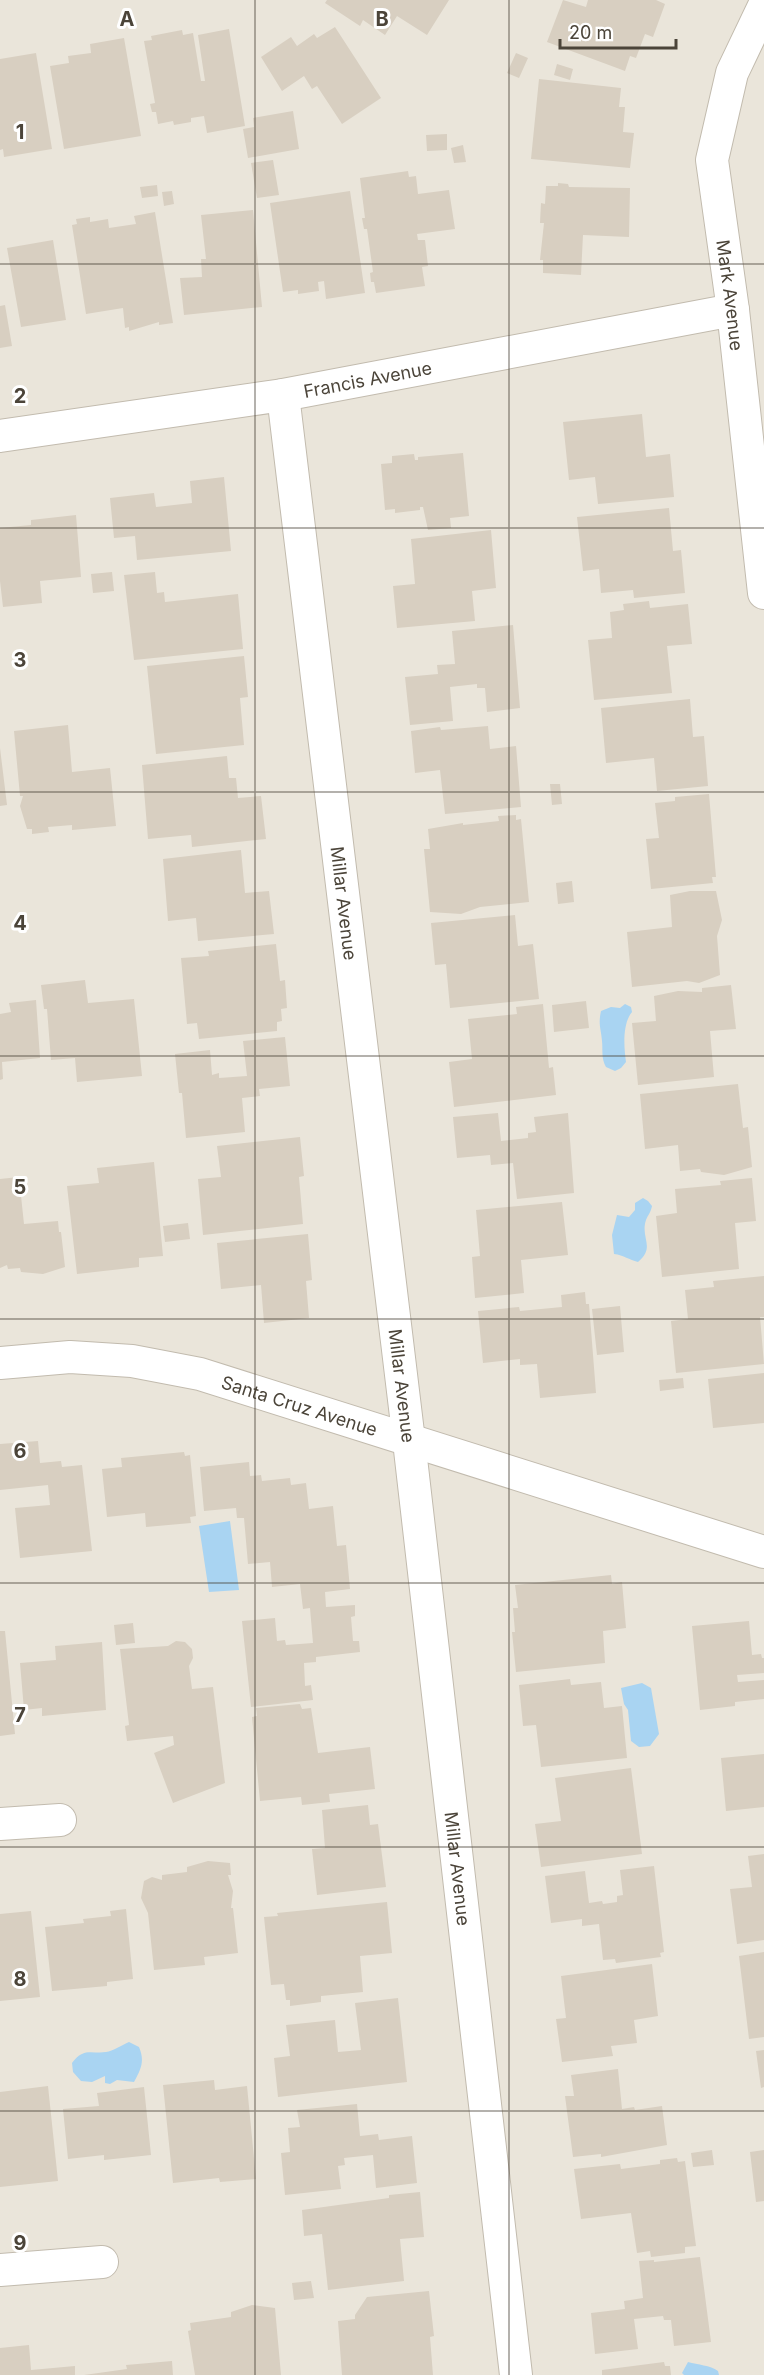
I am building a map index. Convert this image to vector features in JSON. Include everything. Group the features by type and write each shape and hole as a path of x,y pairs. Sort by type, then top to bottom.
{"street":[{"name":"Mark Avenue","path":"764,6 732,73 712,160 733,310 764,593"},
{"name":"Francis Avenue","path":"0,436 283,395 733,310"},
{"name":"Millar Avenue","path":"283,395 409,1442 516,2375"},
{"name":"Santa Cruz Avenue","path":"0,1363 70,1357 132,1361 200,1374 409,1442 764,1552"},
{"path":"0,1824 60,1820"},
{"path":"0,2270 102,2262"}],"shaded area":[{"path":"0,0 764,0 764,2375 0,2375"}],"water":[{"path":"625,1004 631,1007 632,1012 625,1029 626,1062 615,1071 606,1067 603,1061 600,1016 601,1011 611,1007 620,1008"},
{"path":"643,1198 652,1206 645,1226 646,1252 638,1262 614,1254 612,1235 617,1215 629,1217 635,1210 635,1203"},
{"path":"230,1521 239,1590 209,1592 199,1526"},
{"path":"642,1683 651,1688 659,1734 650,1746 639,1747 631,1741 628,1710 624,1704 621,1688"},
{"path":"129,2042 139,2047 142,2057 134,2082 117,2080 110,2084 105,2083 105,2076 92,2082 81,2081 73,2072 72,2063 80,2055 88,2052 109,2051"},
{"path":"688,2362 711,2367 718,2371 719,2375 684,2375 682,2373"}],"building":[{"path":"327,0 449,0 427,35 397,16 385,35 363,20 360,26 325,3"},
{"path":"563,0 586,7 588,0 656,0 665,4 653,37 645,34 636,58 630,56 625,71 547,42"},
{"path":"335,27 381,98 342,124 317,86 312,89 304,76 282,91 261,57 291,37 297,46 314,34 317,38"},
{"path":"229,29 245,126 207,133 204,116 191,118 191,122 174,125 173,121 158,124 156,112 152,112 150,104 155,103 144,41 152,40 151,36 182,30 183,35 193,33 201,81 205,81 198,35"},
{"path":"124,38 141,136 64,149 50,66 69,63 68,56 91,53 90,44"},
{"path":"36,53 52,149 4,157 3,149 0,150 0,59"},
{"path":"516,53 528,58 519,78 507,73"},
{"path":"557,64 573,69 570,80 554,75"},
{"path":"539,79 621,88 619,107 625,107 623,132 634,133 630,168 531,159"},
{"path":"293,111 299,149 248,158 243,129 254,127 253,118"},
{"path":"447,134 447,150 427,151 426,135"},
{"path":"463,145 466,162 454,163 451,148"},
{"path":"273,160 279,195 257,198 251,163"},
{"path":"408,171 409,177 416,176 418,194 449,190 455,229 417,234 418,240 425,240 428,266 422,267 425,286 376,293 374,282 371,282 370,273 373,272 367,229 364,229 362,218 365,218 360,178"},
{"path":"558,183 568,184 569,187 630,188 629,237 583,235 581,275 543,273 543,260 540,260 544,223 540,223 541,203 545,204 546,186 558,186"},
{"path":"157,185 158,196 142,198 140,187"},
{"path":"172,191 174,204 164,206 162,192"},
{"path":"350,191 365,293 326,299 324,281 318,282 319,291 298,294 298,290 283,292 270,203"},
{"path":"253,210 262,307 184,315 180,278 202,277 201,259 206,259 201,215"},
{"path":"155,212 173,323 159,325 159,322 129,331 129,327 125,328 123,308 86,314 72,225 77,224 76,219 90,217 90,222 108,219 109,228 136,224 134,216"},
{"path":"53,240 66,320 21,327 7,248"},
{"path":"5,305 12,346 0,348 0,306"},
{"path":"642,414 646,457 670,454 674,497 598,504 595,477 569,480 563,422"},
{"path":"463,453 469,516 450,518 451,528 428,530 423,507 420,507 420,510 395,513 395,509 385,510 381,464 392,463 392,456 414,454 415,460 418,460 418,457"},
{"path":"224,477 231,551 137,560 135,536 114,538 110,498 154,493 156,507 192,503 190,481"},
{"path":"669,508 673,551 681,550 685,593 634,598 633,590 601,593 599,569 583,571 577,517"},
{"path":"76,515 81,577 40,581 42,603 3,607 0,581 0,528 31,525 31,520"},
{"path":"491,530 496,588 472,591 475,621 397,628 393,586 415,584 411,539"},
{"path":"112,572 114,591 93,593 91,574"},
{"path":"155,572 157,593 164,592 165,602 238,594 243,649 134,660 124,575"},
{"path":"649,601 650,608 688,604 692,644 667,646 672,693 594,700 588,640 612,638 610,612 624,610 623,604"},
{"path":"513,625 520,708 487,712 485,688 477,688 477,684 450,687 453,721 410,725 405,677 438,674 437,665 455,664 452,631"},
{"path":"244,656 248,697 240,698 244,745 156,754 147,666"},
{"path":"690,699 693,737 704,736 708,786 657,791 654,758 606,763 601,708"},
{"path":"68,725 72,772 110,768 116,826 72,830 72,825 48,827 49,832 32,834 32,829 27,829 20,806 23,796 20,796 14,731"},
{"path":"488,726 490,749 516,746 521,807 445,814 440,770 415,773 411,731 440,727 441,730"},
{"path":"0,748 7,805 0,806"},
{"path":"227,756 229,778 236,778 238,798 261,796 266,839 192,847 191,835 148,839 142,765"},
{"path":"550,784 560,784 562,804 552,805"},
{"path":"709,794 716,877 712,877 713,883 651,889 646,839 659,838 655,803 675,801 675,797"},
{"path":"516,815 516,820 521,819 529,902 480,907 461,914 430,912 424,849 430,849 428,829 463,823 463,825 499,821 498,816"},
{"path":"241,850 245,893 269,891 274,934 198,941 196,918 168,921 163,859"},
{"path":"572,881 574,902 558,904 556,883"},
{"path":"690,891 716,891 722,920 717,936 720,975 699,983 687,981 632,987 627,932 672,927 670,895"},
{"path":"515,915 518,946 533,944 539,999 450,1008 446,964 435,965 431,923"},
{"path":"276,944 280,981 285,980 287,1008 281,1009 282,1021 277,1022 277,1031 199,1039 197,1023 187,1024 181,958 209,956 208,951"},
{"path":"85,980 88,1003 134,999 142,1076 77,1082 75,1058 51,1060 47,1009 44,1009 41,985"},
{"path":"731,985 736,1029 710,1031 714,1077 638,1085 632,1023 656,1021 654,996 678,991 702,992 702,988"},
{"path":"36,1000 40,1058 2,1062 3,1079 0,1080 0,1014 11,1012 9,1003"},
{"path":"586,1001 589,1028 554,1032 552,1005"},
{"path":"543,1004 549,1068 553,1067 556,1095 454,1107 449,1062 472,1059 468,1019 517,1014 516,1007"},
{"path":"285,1037 290,1086 259,1089 260,1096 242,1098 245,1132 186,1138 182,1093 179,1093 175,1054 210,1050 212,1075 219,1073 219,1078 247,1076 243,1041"},
{"path":"738,1084 743,1128 748,1127 752,1167 724,1175 701,1172 700,1169 680,1171 678,1145 645,1149 640,1094"},
{"path":"498,1113 501,1141 528,1138 528,1133 536,1132 534,1117 568,1113 574,1193 517,1199 513,1163 491,1165 490,1155 457,1158 453,1117"},
{"path":"300,1137 304,1176 299,1177 303,1224 203,1235 198,1179 221,1177 217,1146"},
{"path":"154,1162 163,1256 139,1258 139,1267 77,1274 67,1186 99,1183 97,1168"},
{"path":"19,1177 24,1224 58,1221 65,1267 43,1274 21,1272 20,1268 8,1269 7,1265 0,1268 0,1179"},
{"path":"752,1178 756,1221 735,1223 739,1269 662,1277 656,1216 677,1213 675,1189 721,1185 720,1181"},
{"path":"562,1202 568,1255 521,1260 524,1293 475,1298 472,1257 480,1256 476,1210"},
{"path":"188,1223 190,1239 165,1242 163,1226"},
{"path":"308,1234 312,1280 306,1281 309,1318 264,1323 261,1285 221,1289 217,1243"},
{"path":"764,1276 764,1317 760,1317 764,1364 676,1373 671,1321 688,1319 685,1290 714,1287 713,1281"},
{"path":"585,1292 586,1304 589,1304 596,1393 540,1398 537,1364 520,1365 520,1359 483,1363 478,1311 519,1307 520,1311 562,1307 561,1295"},
{"path":"620,1306 624,1352 597,1355 592,1309"},
{"path":"764,1373 764,1423 713,1428 708,1379"},
{"path":"683,1378 684,1388 660,1391 659,1380"},
{"path":"38,1441 40,1463 61,1461 62,1467 82,1465 92,1551 20,1558 15,1508 50,1505 48,1485 0,1490 0,1444"},
{"path":"184,1452 185,1456 190,1455 196,1516 190,1517 191,1523 146,1527 145,1513 107,1517 102,1469 122,1467 121,1458"},
{"path":"249,1462 250,1476 261,1475 262,1481 290,1478 291,1485 306,1483 309,1509 333,1506 337,1546 346,1545 350,1589 325,1592 326,1607 355,1605 355,1616 351,1617 353,1641 359,1641 360,1652 316,1657 316,1662 304,1663 305,1686 311,1685 313,1700 251,1707 242,1621 275,1618 277,1641 285,1640 286,1645 313,1643 310,1608 303,1609 300,1584 272,1587 270,1562 248,1564 244,1518 237,1518 236,1508 204,1511 200,1467"},
{"path":"611,1575 612,1584 622,1582 626,1628 603,1631 605,1663 516,1672 512,1632 515,1632 513,1608 518,1608 515,1585"},
{"path":"749,1621 752,1655 761,1654 764,1658 764,1673 737,1675 738,1682 764,1680 764,1699 735,1702 735,1706 700,1710 692,1626"},
{"path":"133,1623 135,1643 116,1645 114,1625"},
{"path":"0,1631 5,1631 15,1734 0,1736"},
{"path":"176,1641 185,1642 192,1649 193,1658 189,1666 192,1689 213,1687 225,1783 173,1803 154,1753 174,1745 173,1736 127,1741 125,1726 129,1725 120,1649 168,1646"},
{"path":"102,1642 106,1710 42,1716 42,1708 24,1710 20,1663 56,1660 55,1646"},
{"path":"570,1679 571,1685 601,1682 604,1708 622,1706 627,1758 541,1767 536,1725 523,1726 519,1685"},
{"path":"300,1704 302,1709 311,1708 318,1753 370,1747 375,1789 329,1794 330,1802 302,1805 301,1797 260,1801 252,1717 257,1716 256,1708"},
{"path":"764,1754 764,1807 726,1811 721,1758"},
{"path":"631,1768 642,1854 541,1867 535,1824 561,1821 555,1778"},
{"path":"368,1805 370,1825 378,1824 386,1887 317,1895 312,1849 325,1848 322,1810"},
{"path":"764,1854 764,1940 737,1944 730,1889 752,1887 748,1856"},
{"path":"208,1861 230,1863 231,1875 228,1875 233,1891 231,1908 233,1908 238,1953 204,1957 205,1965 154,1970 148,1913 141,1898 144,1881 152,1877 162,1880 162,1875 187,1872 187,1867"},
{"path":"654,1866 664,1952 660,1953 661,1957 616,1963 615,1959 603,1960 599,1924 582,1926 582,1919 551,1923 545,1876 585,1871 589,1903 602,1901 603,1904 617,1902 617,1896 623,1895 620,1870"},
{"path":"387,1902 392,1953 360,1956 363,1992 321,1996 321,2002 290,2006 290,2000 286,2000 284,1984 271,1985 264,1917 278,1916 277,1913"},
{"path":"126,1909 133,1979 107,1982 107,1986 52,1991 45,1927 84,1923 83,1919 111,1916 110,1911"},
{"path":"31,1911 40,1997 0,2001 0,1914"},
{"path":"764,1952 764,2037 749,2039 739,1956"},
{"path":"652,1964 658,2016 634,2020 637,2043 611,2046 613,2056 562,2062 556,2019 566,2018 561,1976"},
{"path":"398,1998 407,2082 278,2097 274,2058 290,2056 286,2025 335,2020 338,2052 361,2050 355,2003"},
{"path":"764,2050 764,2087 761,2088 756,2051"},
{"path":"618,2069 622,2109 634,2107 635,2110 662,2106 667,2145 601,2157 601,2154 573,2157 565,2096 574,2096 571,2075"},
{"path":"214,2080 215,2090 247,2086 256,2179 220,2182 219,2178 173,2183 163,2085"},
{"path":"48,2086 58,2181 0,2187 0,2092"},
{"path":"144,2087 151,2155 104,2160 104,2155 68,2159 63,2109 99,2106 97,2093"},
{"path":"357,2104 360,2136 378,2134 379,2140 412,2136 417,2183 376,2188 373,2155 344,2158 345,2165 338,2166 341,2189 285,2195 281,2153 290,2152 288,2128 300,2127 297,2110"},
{"path":"712,2150 714,2165 693,2167 691,2153"},
{"path":"764,2150 764,2201 756,2202 750,2152"},
{"path":"677,2158 678,2162 685,2161 696,2246 685,2247 685,2253 651,2257 650,2251 637,2253 631,2213 581,2219 574,2169 620,2164 621,2169 660,2164 660,2160"},
{"path":"420,2192 424,2237 400,2239 404,2281 328,2290 322,2234 304,2236 302,2210"},
{"path":"700,2257 711,2342 674,2346 671,2320 664,2320 663,2316 634,2319 638,2349 595,2354 591,2313 625,2309 624,2301 643,2298 639,2261 654,2260 654,2262"},
{"path":"311,2281 314,2298 294,2300 292,2283"},
{"path":"429,2291 434,2336 430,2337 433,2375 342,2375 338,2321 355,2319 355,2315 367,2297"},
{"path":"252,2305 275,2308 281,2375 195,2375 188,2331 191,2330 190,2323 231,2317 231,2312"},
{"path":"29,2345 31,2370 75,2366 75,2375 0,2375 0,2348"},
{"path":"172,2361 173,2375 84,2375 127,2369 126,2365"},
{"path":"664,2362 665,2366 670,2366 671,2375 602,2375 602,2370"}]}
